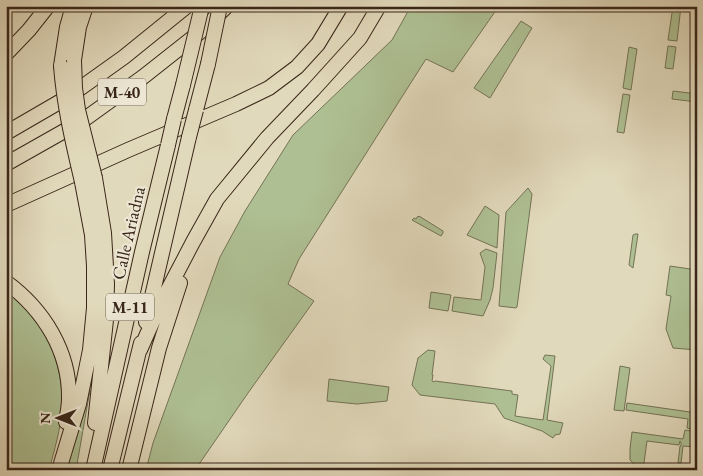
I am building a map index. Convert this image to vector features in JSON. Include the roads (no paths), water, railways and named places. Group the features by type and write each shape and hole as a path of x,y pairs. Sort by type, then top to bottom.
{"highway":[{"path":"6,54 29,30 48,6"},
{"path":"73,6 67,26 61,66 63,90 66,114 104,233 107,284 106,320 96,420 86,470"},
{"path":"60,467 79,404 92,334 94,291 92,235 88,180 75,88 74,60 79,27 86,6"},
{"name":"M-40","path":"6,133 68,97 124,57 187,6"},
{"name":"Calle Ariadna","path":"93,470 140,261 202,6"},
{"name":"M-11","path":"110,470 208,64 220,6"},
{"name":"M-40","path":"6,164 82,121 143,77 200,32 227,6"},
{"path":"6,205 269,88 297,68 318,44 341,6"},
{"path":"140,350 160,305 218,199 267,138 360,38 379,6"},
{"path":"129,470 159,348 193,242"},
{"path":"6,282 30,303 44,319 56,338 63,359 68,378 70,401 60,467"}]}
